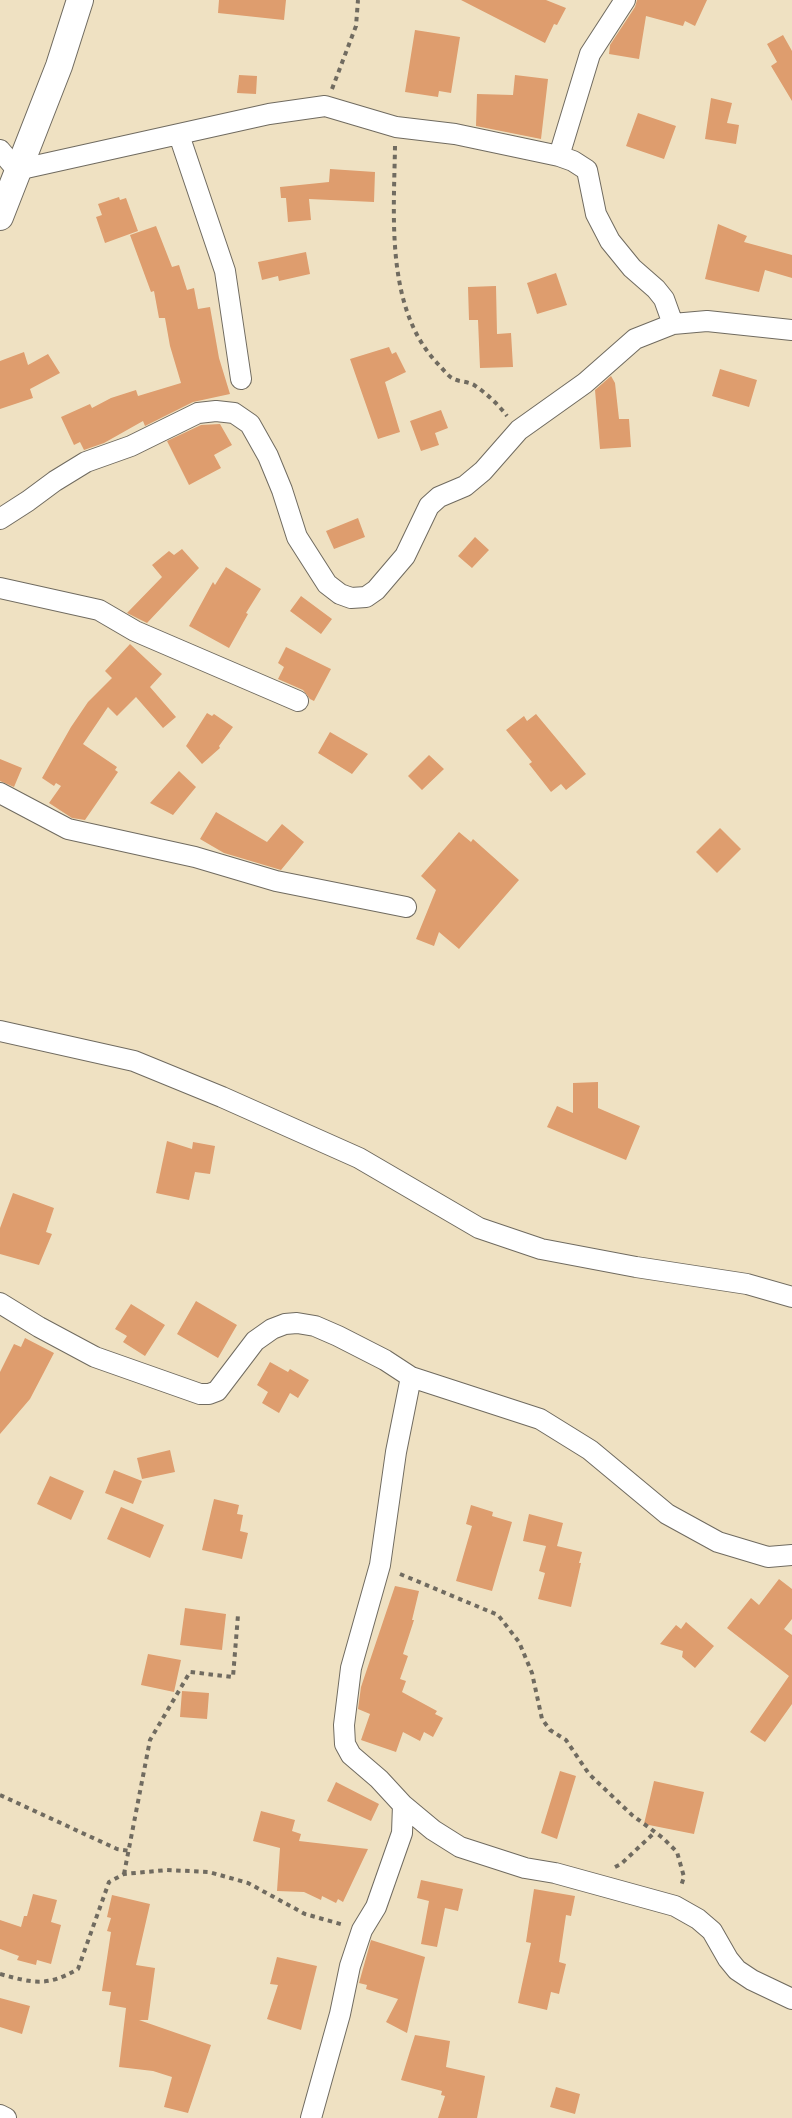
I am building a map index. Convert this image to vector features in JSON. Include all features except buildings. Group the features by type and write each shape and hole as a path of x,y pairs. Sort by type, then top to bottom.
{"street":[{"path":"0,217 59,66 80,0"},
{"path":"559,156 590,54 625,0"},
{"path":"18,170 269,114 325,106 396,127 455,134 559,156 587,170 596,214 610,241 632,268 664,299 673,324"},
{"path":"178,135 225,271 241,379"},
{"path":"0,150 18,170"},
{"path":"0,519 86,462 131,446 198,413 216,411 234,413 250,424 268,456 297,537 327,584 340,594 351,598 366,597 376,590 405,556 429,506 439,497 465,486 483,471 519,430 585,383 635,339 673,324 707,321 792,330"},
{"path":"0,588 99,610 135,631 298,701"},
{"path":"0,793 68,829 195,856 276,881 406,907"},
{"path":"0,1032 134,1061 359,1158 479,1228 541,1249 636,1267 747,1284 792,1297"},
{"path":"0,1303 95,1357 200,1394 217,1391 255,1341 272,1329 285,1324 297,1323 315,1326 384,1360 411,1377 540,1419 590,1450 667,1514 718,1542 768,1557 792,1555"},
{"path":"411,1377 396,1452 380,1565 351,1668 344,1725 345,1744 351,1755 379,1779 403,1805 433,1830 460,1847 525,1868 555,1873 675,1906 698,1918 712,1931 737,1970 752,1980 792,1999"},
{"path":"311,2118 340,2014 350,1966 362,1930 376,1907 402,1833 403,1805"},
{"path":"0,2115 6,2118"}],"path":[{"path":"325,106 356,26 358,0"},
{"path":"396,127 394,213 397,272 415,332 445,371 453,378 472,384 499,405 519,430"},
{"path":"380,1565 498,1615 519,1642 532,1673 542,1719 550,1730 566,1740 589,1774 632,1815 677,1852 684,1877 675,1906"},
{"path":"124,1874 150,1740 190,1672 233,1677 238,1615"},
{"path":"0,1796 117,1849 130,1851"},
{"path":"581,1880 621,1864 654,1833"},
{"path":"0,1974 31,1983 59,1980 78,1969 109,1882 124,1874 167,1870 209,1872 248,1883 305,1914 362,1930"}]}
